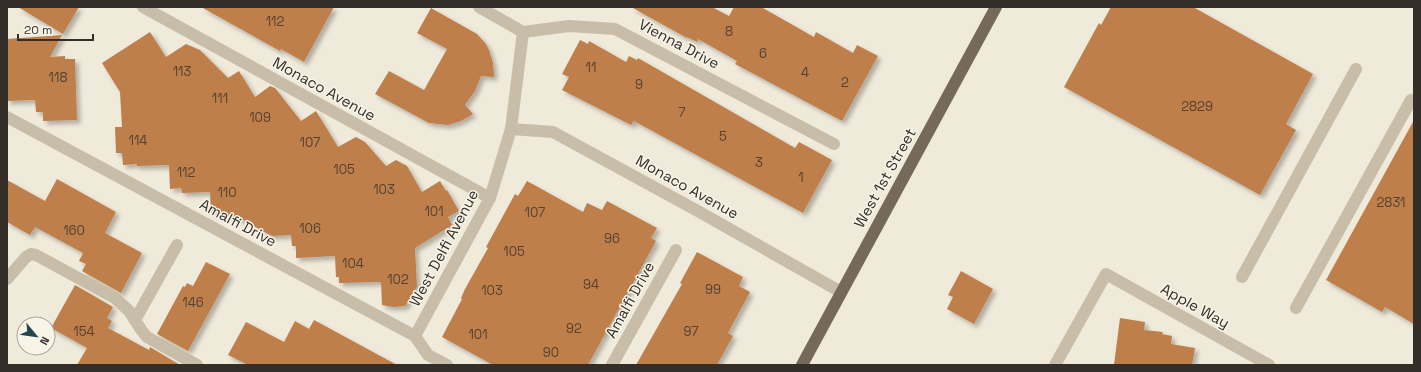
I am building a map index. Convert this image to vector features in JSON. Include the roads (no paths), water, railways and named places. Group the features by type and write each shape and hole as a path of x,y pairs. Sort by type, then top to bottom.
{"main road":[{"name":"West 1st Street","path":"802,365 996,7"}],"street":[{"name":"Monaco Avenue","path":"143,7 490,198"},
{"path":"479,7 523,32"},
{"name":"Vienna Drive","path":"523,32 569,26 615,29 834,144"},
{"name":"West Delfi Avenue","path":"415,336 490,198 511,130 523,32"},
{"path":"1242,277 1356,69"},
{"path":"1296,308 1411,100"},
{"name":"Amalfi Drive","path":"7,117 415,336 428,355 447,365"},
{"name":"Monaco Avenue","path":"511,130 553,132 696,210 841,292"},
{"path":"135,320 177,245"},
{"name":"Amalfi Drive","path":"612,365 676,250"},
{"path":"7,280 26,257 31,254 36,255 115,298 129,311 147,337 197,365"},
{"name":"Apple Way","path":"1055,365 1106,274 1269,365"}]}
